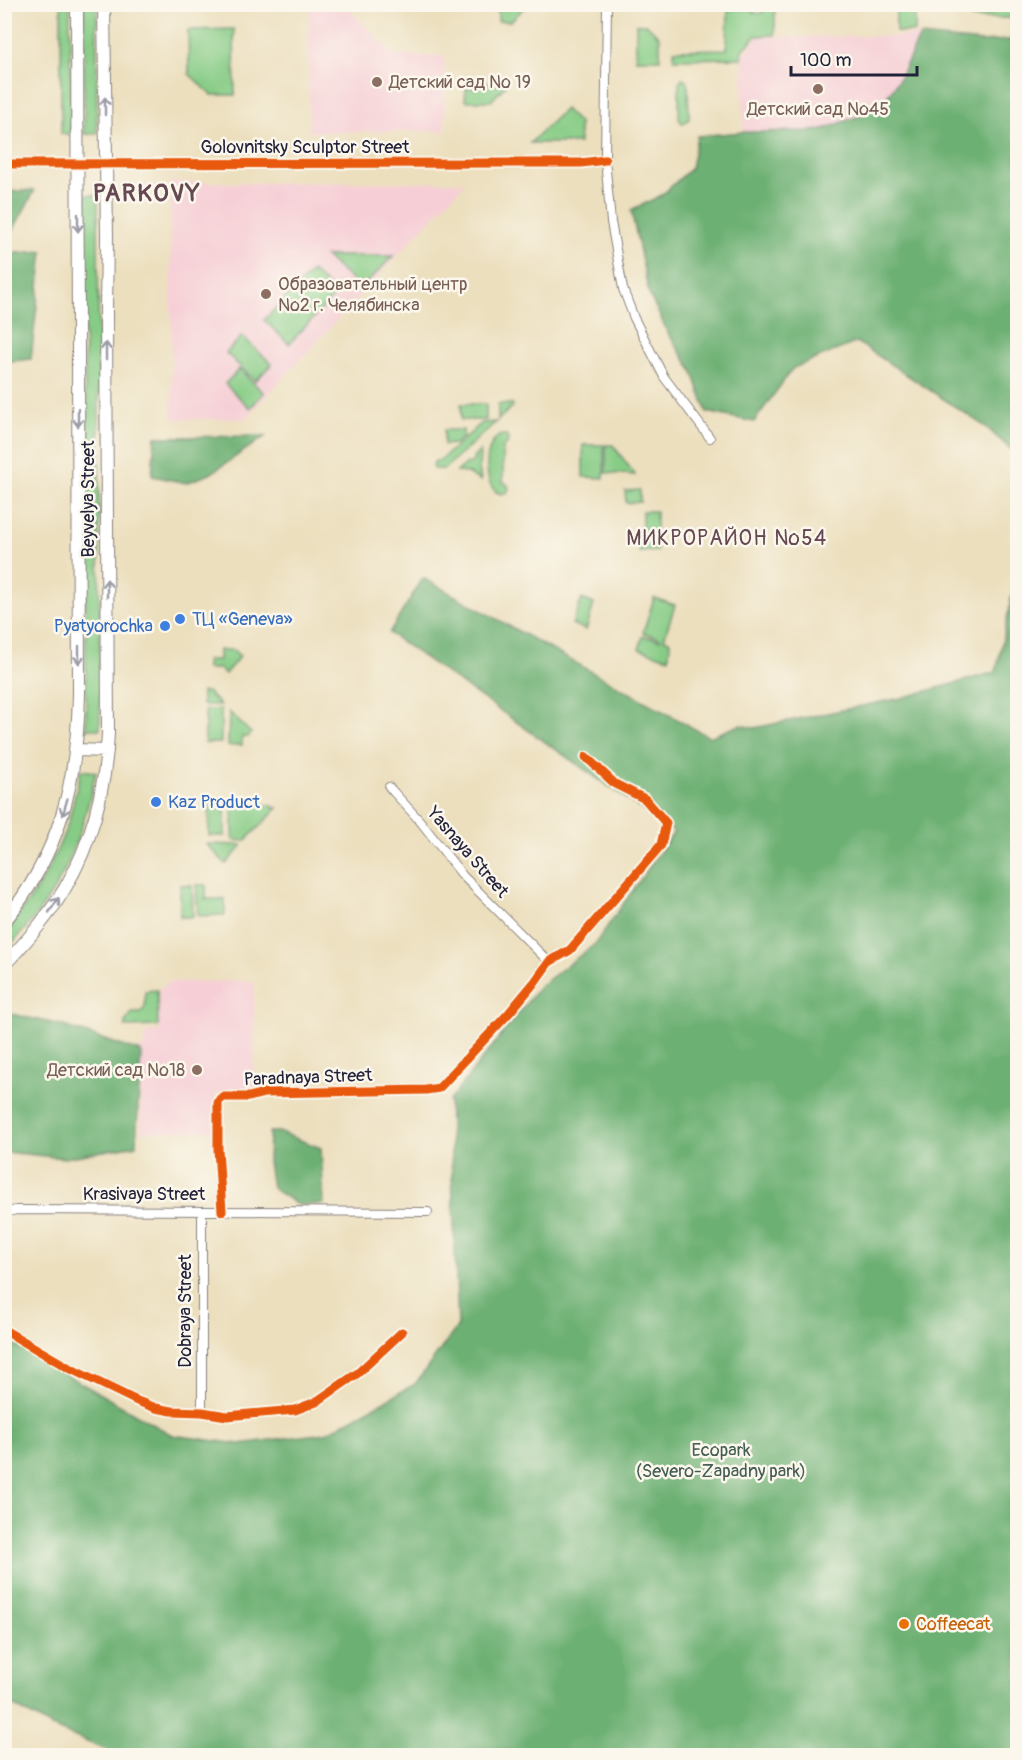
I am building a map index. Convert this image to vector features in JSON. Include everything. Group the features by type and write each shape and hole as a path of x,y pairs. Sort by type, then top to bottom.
{"main road":[{"name":"Beyvelya Street","path":"4,921 34,880 57,831 71,786 76,750 79,694 77,4"},
{"name":"Beyvelya Street","path":"4,965 38,928 71,877 96,811 107,752 105,311 107,237 104,4"},
{"path":"76,750 107,752"}],"street":[{"path":"607,4 605,160 623,289 633,318 664,377 710,438"},
{"name":"Golovnitsky Sculptor Street","path":"4,164 570,163 605,160"},
{"path":"549,962 570,950 661,845 666,823 645,799 615,784 586,757"},
{"name":"Yasnaya Street","path":"389,787 420,821 463,876 549,962"},
{"name":"Paradnaya Street","path":"222,1211 218,1149 218,1103 220,1099 249,1097 264,1093 439,1088 516,1005 549,962"},
{"name":"Krasivaya Street","path":"4,1213 16,1210 428,1212"},
{"name":"Dobraya Street","path":"202,1211 202,1412"},
{"path":"4,1330 69,1368 137,1401 172,1412 202,1412 227,1416 306,1407 358,1372 402,1332"}],"shaded area":[{"name":"Детский сад № 19","path":"347,8 395,56 444,56 445,131 309,132 309,9"},
{"name":"Детский сад №45","path":"920,36 898,81 887,97 864,114 813,131 743,132 743,55 757,37"},
{"name":"Образовательный центр №2 г. Челябинска","path":"170,182 466,182 245,419 172,419"},
{"name":"Детский сaд №18","path":"254,981 254,1092 215,1093 214,1130 141,1132 140,1047 144,1047 144,1034 159,1030 159,987 165,987 167,982"}],"green space":[{"path":"498,4 527,5 511,21 498,21"},
{"path":"61,5 70,5 71,134 61,134"},
{"path":"84,5 97,5 97,134 84,134"},
{"path":"764,5 775,5 775,35 756,36 742,51 742,58 674,59 674,50 727,49 728,9 754,9 754,13 763,13"},
{"path":"896,5 915,5 915,32 896,32"},
{"path":"972,5 1017,5 1017,18 972,18"},
{"path":"636,24 646,24 660,37 660,59 636,59"},
{"path":"234,29 235,95 212,95 189,74 188,30"},
{"path":"920,36 983,42 1017,39 1017,455 986,427 857,342 793,368 754,422 707,412 692,370 669,335 649,294 631,210 662,195 691,168 697,136 743,132 813,131 864,114 887,97 898,81"},
{"path":"682,78 688,83 689,119 685,123 679,119 679,84"},
{"path":"477,83 506,83 506,85 491,101 465,101 466,88 477,88"},
{"path":"565,109 579,123 579,143 530,143"},
{"path":"35,190 5,245 5,192"},
{"path":"84,195 98,195 100,729 86,729"},
{"path":"43,251 31,359 5,362 5,254"},
{"path":"325,256 393,256 361,289"},
{"path":"312,271 336,294 289,344 264,320"},
{"path":"242,336 272,364 255,381 226,353"},
{"path":"239,369 264,393 250,408 225,384"},
{"path":"461,404 486,404 486,420 461,420"},
{"path":"498,404 512,404 512,407 498,420"},
{"path":"496,422 444,469 434,469 435,461 439,461 482,423"},
{"path":"444,430 463,430 463,437 455,444 444,445"},
{"path":"501,435 507,436 508,440 507,445 503,447 503,482 509,488 507,493 499,493 493,488 487,470 490,449 494,440"},
{"path":"266,436 210,474 186,483 152,476 155,437"},
{"path":"583,445 604,445 604,478 583,477"},
{"path":"606,445 613,445 635,475 606,473"},
{"path":"480,451 481,481 467,473 457,472 474,460 473,458"},
{"path":"640,490 640,502 626,503 625,491"},
{"path":"642,511 656,511 656,537 642,537"},
{"path":"657,542 657,551 639,552 639,543"},
{"name":"Ecopark (Severo-Zapadny park)","path":"1017,571 1017,1755 554,1756 554,1752 488,1750 486,1756 118,1755 52,1727 5,1701 4,1339 172,1435 239,1444 326,1433 415,1384 458,1326 449,1101 540,986 595,944 674,832 389,633 423,578 709,737 740,725 754,728 901,698 996,672"},
{"path":"654,598 675,605 664,639 670,641 669,658 639,649 643,636 660,640 660,638 643,633"},
{"path":"582,599 594,604 586,630 572,624"},
{"path":"219,650 233,650 240,656 225,674 219,669 207,669 207,660 219,660"},
{"path":"202,692 207,692 220,705 202,705"},
{"path":"205,710 221,710 221,743 205,743"},
{"path":"229,712 251,733 248,737 242,737 242,745 228,746"},
{"path":"81,770 96,772 83,823 71,856 46,902 5,951 5,932 29,901 58,848 68,824"},
{"path":"209,803 225,803 225,836 209,836"},
{"path":"233,804 272,805 278,808 245,841 233,840"},
{"path":"206,844 242,845 242,846 226,864"},
{"path":"180,885 192,885 193,917 180,917"},
{"path":"196,885 206,885 206,898 204,899 225,899 225,915 198,916"},
{"path":"157,990 158,1026 125,1027 125,1022 132,1013 140,1013 145,1007 145,991"},
{"path":"7,1013 61,1025 141,1052 136,1145 65,1158 5,1152 4,1015"},
{"path":"269,1132 279,1132 321,1148 324,1204 298,1205 272,1188 268,1162"}],"cycle path":[{"path":"4,164 581,163 605,160"},
{"path":"222,1211 218,1149 218,1103 220,1099 249,1097 264,1093 439,1088 509,1013 549,962 570,950 661,845 666,823 645,799 615,784 586,757"},
{"path":"4,1330 69,1368 137,1401 172,1411 227,1416 295,1410 316,1402 358,1373 402,1332"}],"place":[{"name":"Детский сад № 19","path":"377,82"},
{"name":"Детский сад №45","path":"818,89"},
{"name":"Образовательный центр №2 г. Челябинска","path":"266,294"},
{"name":"ТЦ «Geneva»","path":"180,619"},
{"name":"Pyatyorochka","path":"165,626"},
{"name":"Kaz Product","path":"156,802"},
{"name":"Детский сaд №18","path":"197,1070"},
{"name":"Coffeecat","path":"904,1624"}],"district":[{"name":"PARKOVY","path":"147,193"},
{"name":"МИКРОРАЙОН №54","path":"727,538"}]}
